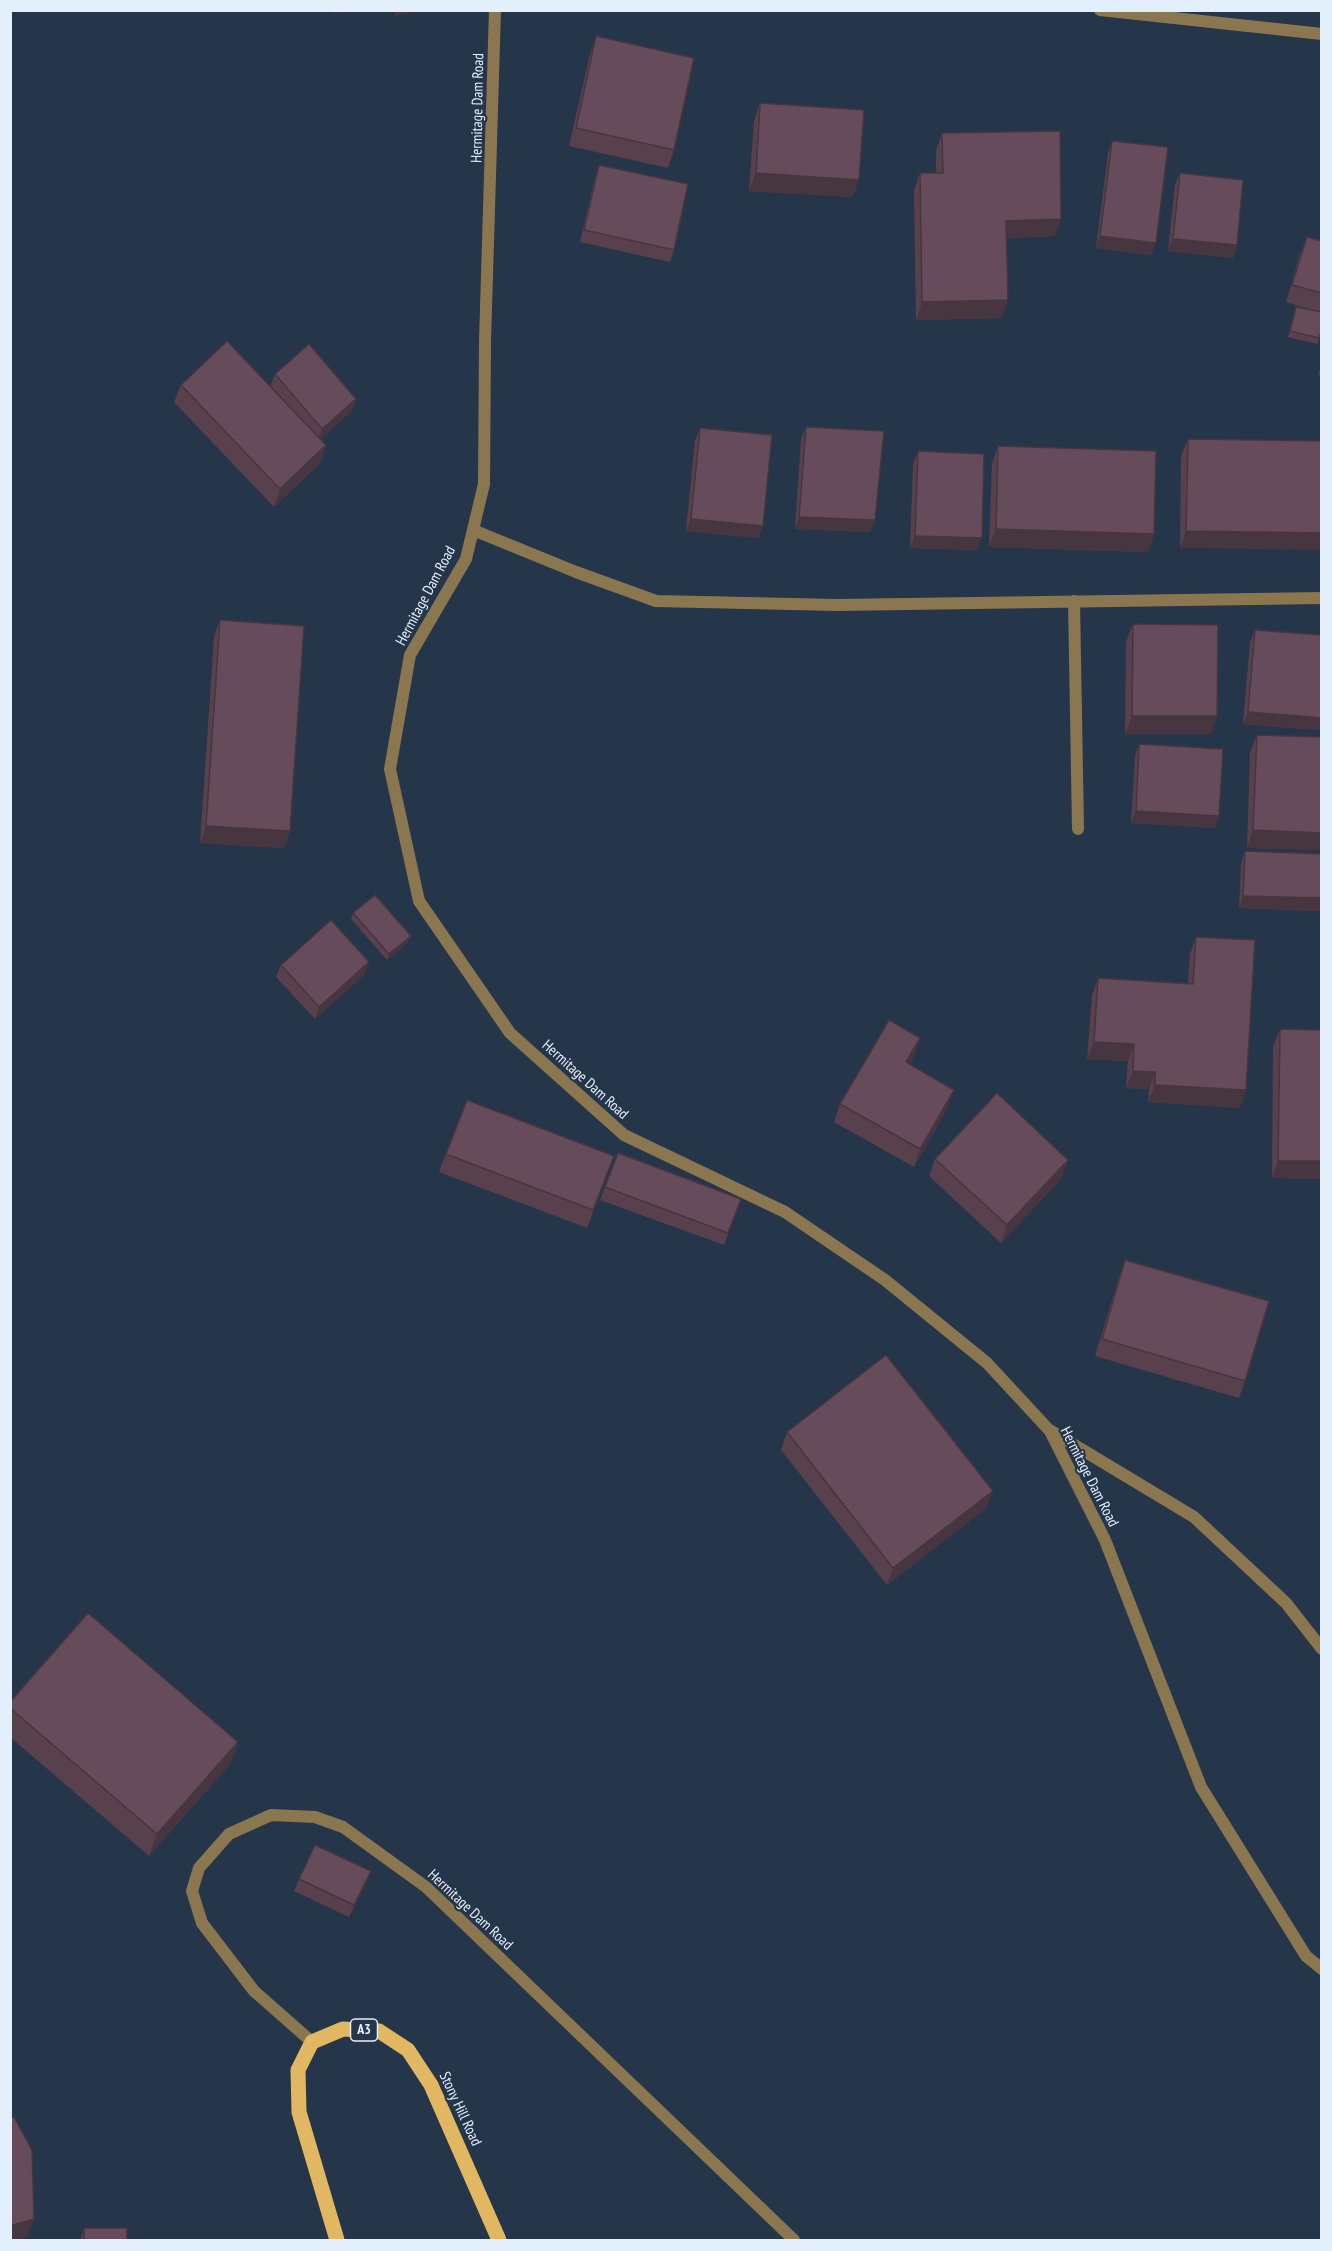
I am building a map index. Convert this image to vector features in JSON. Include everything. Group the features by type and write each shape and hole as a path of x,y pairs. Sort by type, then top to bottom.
{"main road":[{"name":"Stony Hill Road","path":"312,2042 343,2029 379,2031 408,2050 431,2085 499,2241"},
{"path":"312,2042 298,2070 299,2112 337,2241"}],"street":[{"name":"Hermitage Dam Road","path":"495,10 485,341 484,484 466,559 410,655 390,769 419,901 510,1033 624,1136 785,1212 885,1280 987,1363 1050,1431 1105,1540 1201,1787 1306,1956 1322,1969"},
{"path":"1100,10 1322,34"},
{"path":"473,531 656,601 837,605 1322,598"},
{"path":"1074,601 1078,829"},
{"path":"1050,1431 1194,1517 1286,1604 1322,1649"},
{"name":"Hermitage Dam Road","path":"312,2042 254,1990 202,1923 192,1891 200,1868 229,1834 271,1815 315,1817 343,1827 426,1887 794,2241"}],"building":[{"path":"596,36 694,58 674,150 576,128"},
{"path":"760,103 864,110 859,180 756,173"},
{"path":"1060,131 1061,219 1006,221 1008,300 922,302 920,173 943,173 942,133"},
{"path":"1112,141 1168,147 1156,243 1100,236"},
{"path":"599,165 688,184 674,250 584,230"},
{"path":"1180,173 1243,180 1237,245 1173,239"},
{"path":"1307,237 1322,241 1322,293 1292,285"},
{"path":"1296,307 1322,312 1322,328 1319,338 1290,331"},
{"path":"227,341 326,445 280,489 181,385"},
{"path":"309,344 356,399 322,429 275,374"},
{"path":"806,427 884,431 875,520 799,517"},
{"path":"700,428 772,435 763,526 691,519"},
{"path":"1188,439 1322,441 1322,533 1186,531"},
{"path":"998,446 1156,451 1154,534 996,529"},
{"path":"918,451 984,454 982,538 915,536"},
{"path":"220,620 304,626 290,831 206,826"},
{"path":"1133,624 1218,625 1217,716 1132,716"},
{"path":"1255,630 1322,635 1322,718 1248,712"},
{"path":"1257,735 1322,737 1322,833 1253,830"},
{"path":"1139,744 1223,749 1219,816 1136,811"},
{"path":"1245,851 1322,854 1322,898 1243,896"},
{"path":"375,895 411,936 389,954 353,913"},
{"path":"331,920 369,962 319,1007 281,965"},
{"path":"1196,937 1255,940 1246,1090 1155,1085 1155,1072 1133,1071 1134,1044 1094,1042 1098,978 1193,984"},
{"path":"889,1020 920,1038 906,1062 954,1090 920,1149 840,1104"},
{"path":"1280,1029 1322,1030 1322,1161 1278,1161"},
{"path":"997,1093 1068,1160 1007,1225 935,1159"},
{"path":"467,1100 614,1156 593,1210 446,1154"},
{"path":"618,1153 741,1199 728,1233 605,1187"},
{"path":"1125,1260 1269,1301 1245,1381 1102,1339"},
{"path":"886,1355 993,1491 893,1568 787,1432"},
{"path":"88,1613 238,1742 157,1834 10,1708 10,1702"},
{"path":"315,1845 371,1871 354,1905 299,1879"},
{"path":"14,2117 32,2150 34,2219 10,2226 10,2118"},
{"path":"84,2228 127,2228 127,2241 84,2241"}]}
